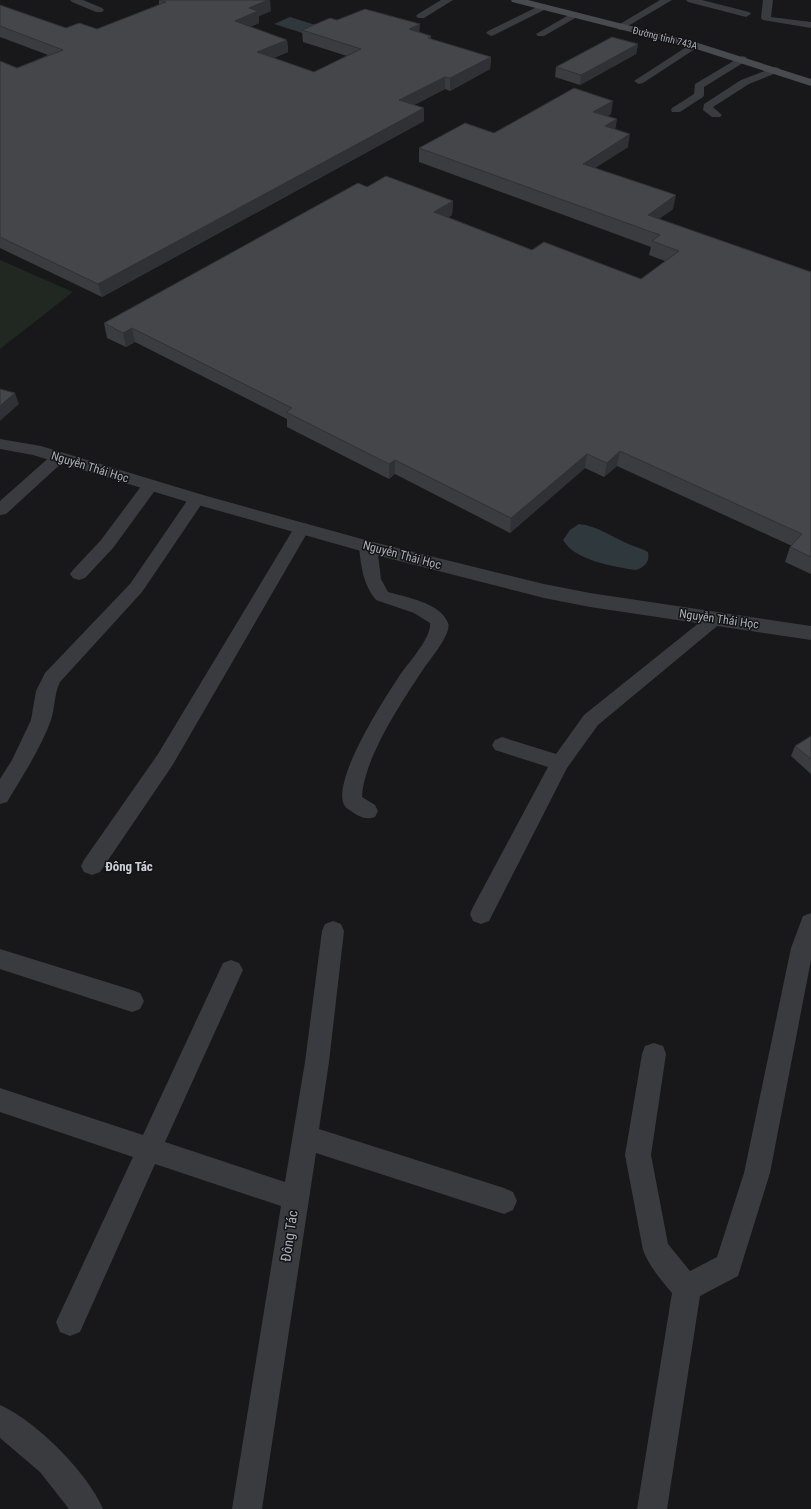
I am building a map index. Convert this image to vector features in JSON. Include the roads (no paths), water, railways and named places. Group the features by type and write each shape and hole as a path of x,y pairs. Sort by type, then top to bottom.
{"main road":[{"name":"Đường tỉnh 743A","path":"516,0 694,45 811,82"}],"street":[{"path":"75,0 98,10"},
{"path":"421,16 448,0"},
{"path":"620,27 667,0"},
{"path":"691,0 746,14"},
{"path":"768,0 766,18 811,25"},
{"path":"491,33 542,7"},
{"path":"541,34 574,15"},
{"path":"638,81 694,45"},
{"path":"676,110 699,95 699,86 704,82 742,59"},
{"path":"716,115 708,110 708,106 745,82 774,70"},
{"name":"Nguyễn Thái Học","path":"0,444 35,450 197,499 368,547 544,591 590,600 811,633"},
{"path":"0,510 59,457"},
{"path":"80,574 106,544 150,485"},
{"path":"0,796 20,764 41,720 46,691 52,678 136,588 197,499"},
{"path":"92,866 165,760 302,528"},
{"path":"368,547 372,582 377,591 382,596 429,612 438,620 440,627 436,637 411,673 379,727 362,760 351,794 352,801 368,812"},
{"path":"481,914 560,763 591,720 716,618"},
{"path":"502,744 560,763"},
{"path":"687,1288 728,1266 757,1173 802,948 811,923"},
{"path":"295,1198 318,1062 333,931"},
{"path":"0,958 132,1002"},
{"path":"70,1322 232,970"},
{"path":"654,1054 638,1155 656,1250 671,1271 687,1288"},
{"name":"Đông Tác","path":"0,1100 295,1198 247,1509"},
{"path":"305,1137 504,1201"},
{"path":"652,1509 687,1288"},
{"path":"0,1420 51,1462 88,1509"}],"district":[{"name":"Đông Tác","path":"129,866"}]}
